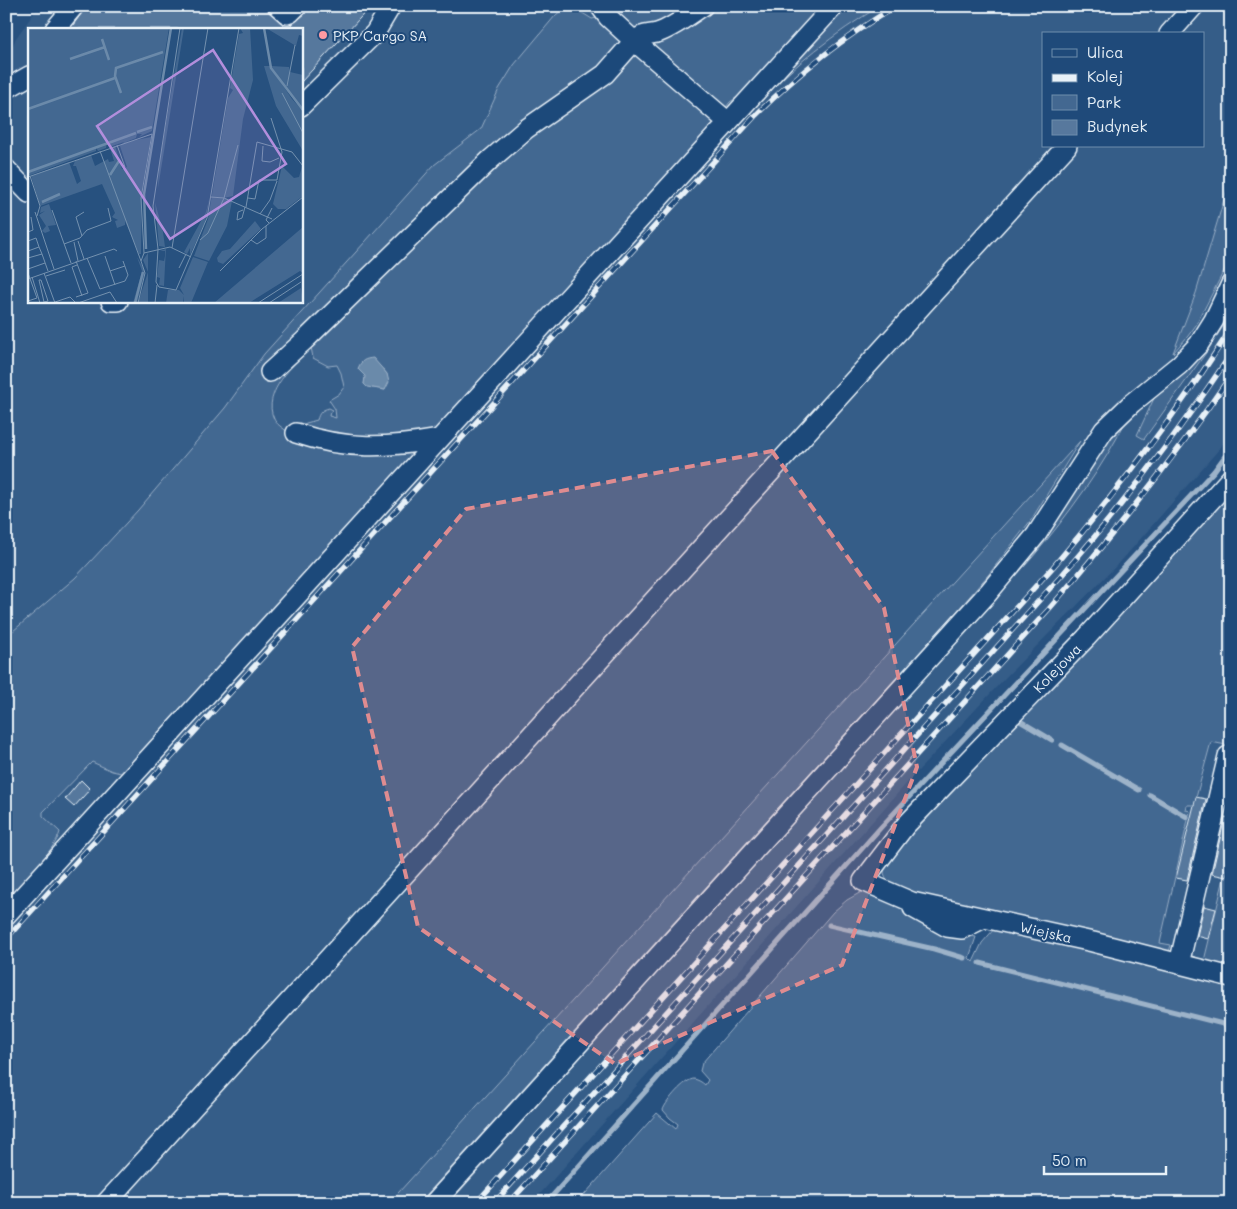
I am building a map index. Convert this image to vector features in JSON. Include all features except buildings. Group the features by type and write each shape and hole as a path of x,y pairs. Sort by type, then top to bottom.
{"street":[{"path":"56,28 74,6"},
{"path":"278,6 287,14 297,6"},
{"path":"302,105 375,33 391,6"},
{"path":"600,6 608,17 634,41 728,122"},
{"path":"270,372 490,160 526,129 605,74 638,37 657,33 703,6"},
{"path":"6,915 834,6"},
{"path":"1171,32 1194,6"},
{"path":"6,89 28,77"},
{"path":"106,1203 1065,148"},
{"path":"6,169 28,193"},
{"path":"434,1203 988,594 1036,535 1104,430 1132,402 1179,365 1199,344 1214,320 1231,284"},
{"path":"296,433 332,444 360,446 388,446 439,439"},
{"name":"Kolejowa","path":"863,881 906,826 1086,638 1231,478"},
{"path":"1179,964 1228,756"},
{"path":"882,856 878,872 886,891"},
{"name":"Wiejska","path":"863,881 912,902 922,909 984,918 1231,977"}],"highlighted area":[{"path":"772,451 884,608 917,767 842,965 615,1064 418,927 352,647 466,509"}],"shaded area":[{"path":"39,6 1231,6 1231,430 1221,447 1122,560 1003,680 905,785 532,1203 6,1203 6,62 16,38"},
{"path":"373,358 387,374 389,382 385,390 367,387 364,384 365,376 358,369 364,360"},
{"path":"1211,742 1231,746 1231,863 1227,879 1224,879 1204,961 1169,951 1171,945 1160,943 1190,811 1186,810 1187,805 1194,805"}],"green space":[{"path":"608,6 822,6 739,96 730,102 695,146 121,773 92,762 43,812 43,816 60,832 44,857 6,900 6,637 75,578 104,547 225,408 264,354 434,165 481,129 499,89 514,65 555,16 565,7 576,9 592,19 601,17","holes":["311,347 313,358 328,366 337,365 341,373 344,387 339,394 329,400 335,409 336,418 329,416 333,410 329,408 321,412 317,420 288,432 274,419 271,409 272,399 282,379","383,369 387,374 385,390 364,384 366,376"]},
{"path":"842,6 880,6 816,50 758,102"},
{"path":"1231,176 1231,257 1196,325 1173,353 1196,293"},
{"path":"1231,302 1231,314 1208,350 1144,439 1137,435 1156,394"},
{"path":"1128,417 1107,455 1084,490 1032,558 449,1203 445,1203 653,973"},
{"path":"1080,441 1031,520 957,611 419,1203 389,1203"},
{"path":"1231,487 1231,746 1211,742 1194,805 1187,805 1186,810 1190,811 1160,943 1171,945 1169,951 1162,953 933,901 888,884 884,873 886,859"},
{"path":"1231,863 1231,972 1203,965 1224,878 1227,878"},
{"path":"863,891 873,891 950,932 976,937 969,958 973,962 982,943 995,928 1231,980 1231,1203 577,1203 657,1113 676,1129 678,1124 663,1110 672,1096 690,1080 695,1079 705,1085 708,1080 700,1071 702,1063 833,912 847,900"}],"waterway":[{"path":"546,1203 882,826 1214,471 1231,448"},
{"path":"1020,721 1052,740"},
{"path":"1062,745 1139,790"},
{"path":"1150,795 1187,817"},
{"path":"829,925 934,949 964,958"},
{"path":"980,963 1231,1026"}],"railway":[{"path":"6,939 756,115 822,56 896,6"},
{"path":"476,1203 1053,567 1146,451 1231,329"},
{"path":"494,1203 1062,575 1150,468 1231,354"},
{"path":"509,1203 1049,609 1143,495 1231,375"}],"place":[{"name":"PKP Cargo SA","path":"323,35"}]}
